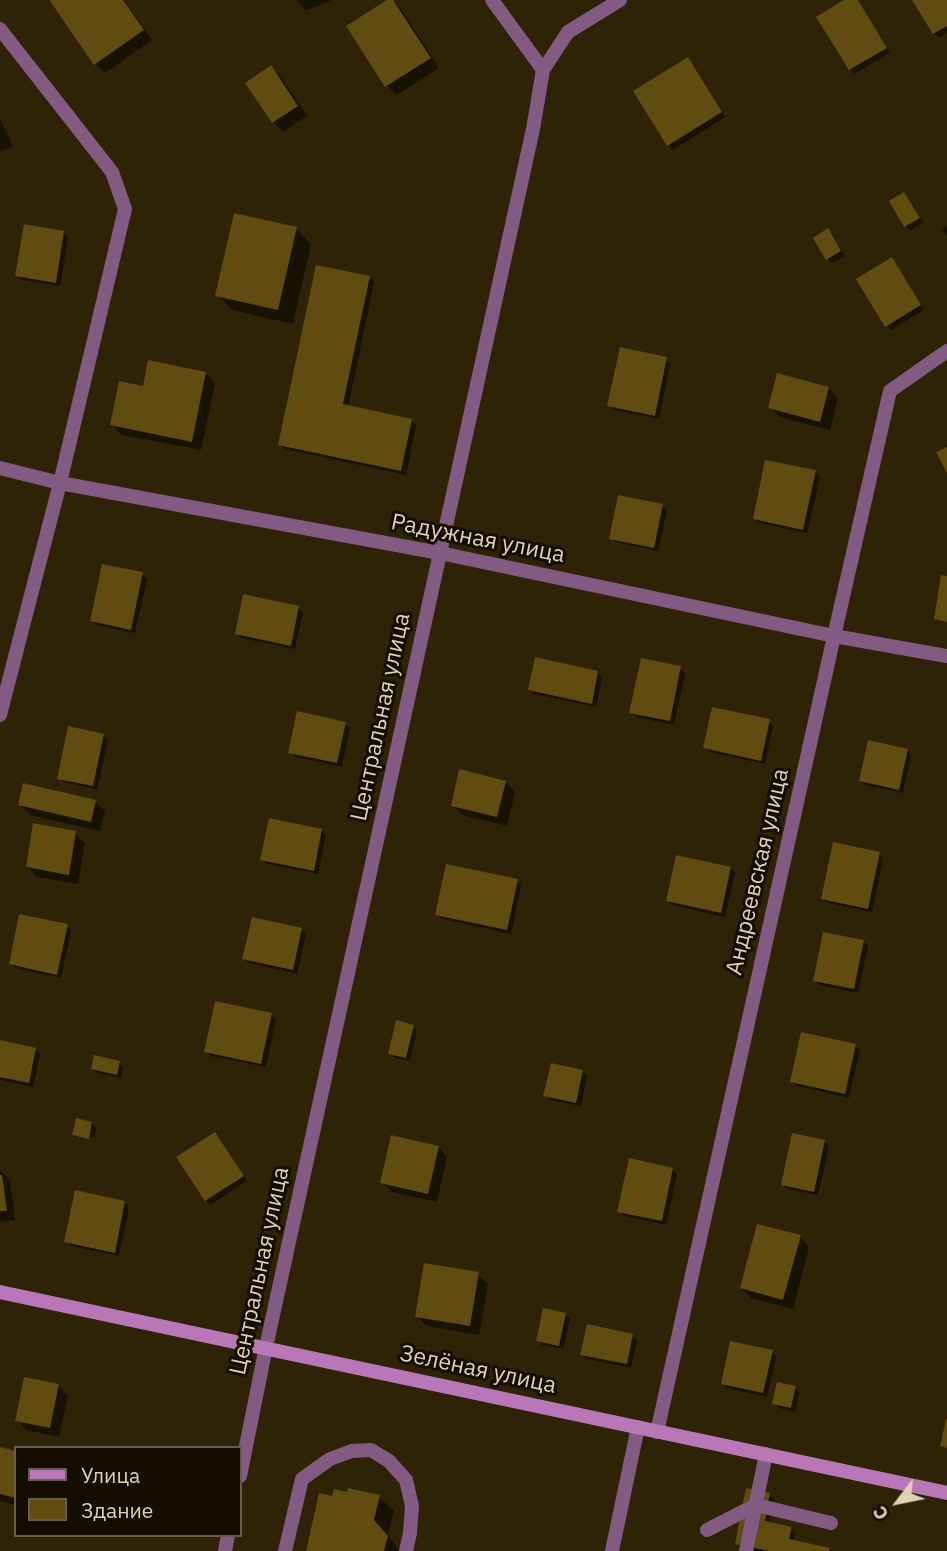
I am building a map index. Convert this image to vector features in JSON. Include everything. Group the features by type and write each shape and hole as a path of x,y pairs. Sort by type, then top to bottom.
{"street":[{"path":"492,0 543,70"},
{"name":"Центральная улица","path":"242,1466 533,129 543,70 568,32 620,0"},
{"path":"0,29 112,172 125,209 60,482 0,715"},
{"name":"Андреевская улица","path":"657,1432 890,391 947,351"},
{"name":"Радужная улица","path":"0,468 60,482 440,553 834,636 947,656"},
{"name":"Зелёная улица","path":"0,1292 947,1493"},
{"path":"612,1551 638,1427"},
{"path":"285,1551 302,1479 330,1459 352,1451 371,1450 389,1461 406,1480 412,1506 406,1551"},
{"path":"746,1551 766,1454"},
{"path":"707,1530 756,1505 831,1523"}],"building":[{"path":"51,0 123,0 144,30 94,65"},
{"path":"387,0 393,0 431,58 385,87 346,26"},
{"path":"844,0 858,0 887,48 849,70 816,17"},
{"path":"912,0 947,0 947,26 933,34"},
{"path":"688,57 722,112 667,146 633,91"},
{"path":"271,65 298,106 272,123 245,83"},
{"path":"904,192 920,218 904,227 889,201"},
{"path":"234,213 297,227 278,310 215,296"},
{"path":"24,224 64,231 56,283 15,276"},
{"path":"828,228 841,251 826,260 813,238"},
{"path":"892,257 921,305 885,327 856,279"},
{"path":"316,265 370,276 343,404 412,419 401,471 278,445"},
{"path":"620,347 667,357 655,416 607,406"},
{"path":"148,360 206,372 192,442 110,425 119,381 143,386"},
{"path":"777,373 829,387 820,422 768,408"},
{"path":"947,447 947,473 936,452"},
{"path":"765,460 816,470 803,530 753,519"},
{"path":"618,495 663,504 654,548 609,539"},
{"path":"102,564 143,572 131,630 90,621"},
{"path":"941,575 947,576 947,622 934,619"},
{"path":"243,594 299,606 291,646 235,634"},
{"path":"535,657 598,671 592,704 528,690"},
{"path":"641,658 681,666 670,721 629,713"},
{"path":"712,707 770,719 761,761 703,748"},
{"path":"297,711 346,722 337,763 288,753"},
{"path":"68,726 104,734 93,786 57,779"},
{"path":"868,740 908,749 899,790 859,781"},
{"path":"459,769 506,781 497,817 451,806"},
{"path":"23,783 96,800 91,822 18,805"},
{"path":"269,818 322,829 314,871 260,860"},
{"path":"33,823 76,831 69,875 26,867"},
{"path":"833,842 880,852 868,909 821,899"},
{"path":"676,855 731,867 721,913 666,901"},
{"path":"446,864 518,879 507,930 435,915"},
{"path":"19,914 68,924 57,975 9,964"},
{"path":"252,917 302,928 293,970 242,959"},
{"path":"823,932 864,940 854,989 813,981"},
{"path":"215,1001 272,1013 261,1064 204,1052"},
{"path":"396,1020 414,1025 406,1058 388,1054"},
{"path":"801,1032 856,1044 845,1094 790,1082"},
{"path":"0,1040 36,1048 29,1083 0,1077"},
{"path":"94,1055 120,1061 117,1075 91,1069"},
{"path":"551,1063 583,1070 576,1103 543,1096"},
{"path":"76,1118 92,1122 89,1139 72,1135"},
{"path":"215,1132 244,1176 205,1201 176,1157"},
{"path":"792,1133 825,1140 814,1192 781,1185"},
{"path":"391,1135 439,1146 428,1194 380,1183"},
{"path":"629,1158 673,1168 662,1221 617,1212"},
{"path":"2,1175 7,1211 0,1211"},
{"path":"75,1190 125,1201 115,1253 64,1242"},
{"path":"757,1224 801,1235 783,1300 740,1288"},
{"path":"424,1263 479,1272 470,1326 415,1317"},
{"path":"543,1308 566,1313 559,1346 536,1341"},
{"path":"587,1324 633,1334 627,1364 580,1355"},
{"path":"730,1341 773,1350 763,1393 721,1384"},
{"path":"24,1377 59,1384 50,1428 15,1421"},
{"path":"777,1382 796,1386 791,1408 772,1404"},
{"path":"947,1419 947,1448 940,1446"},
{"path":"0,1447 14,1450 14,1498 0,1494"},
{"path":"348,1488 380,1495 374,1520 388,1536 384,1551 306,1551 319,1493 332,1496 334,1489 347,1492"},
{"path":"746,1488 770,1493 765,1521 792,1527 789,1539 830,1548 829,1551 769,1551 735,1544"}]}
